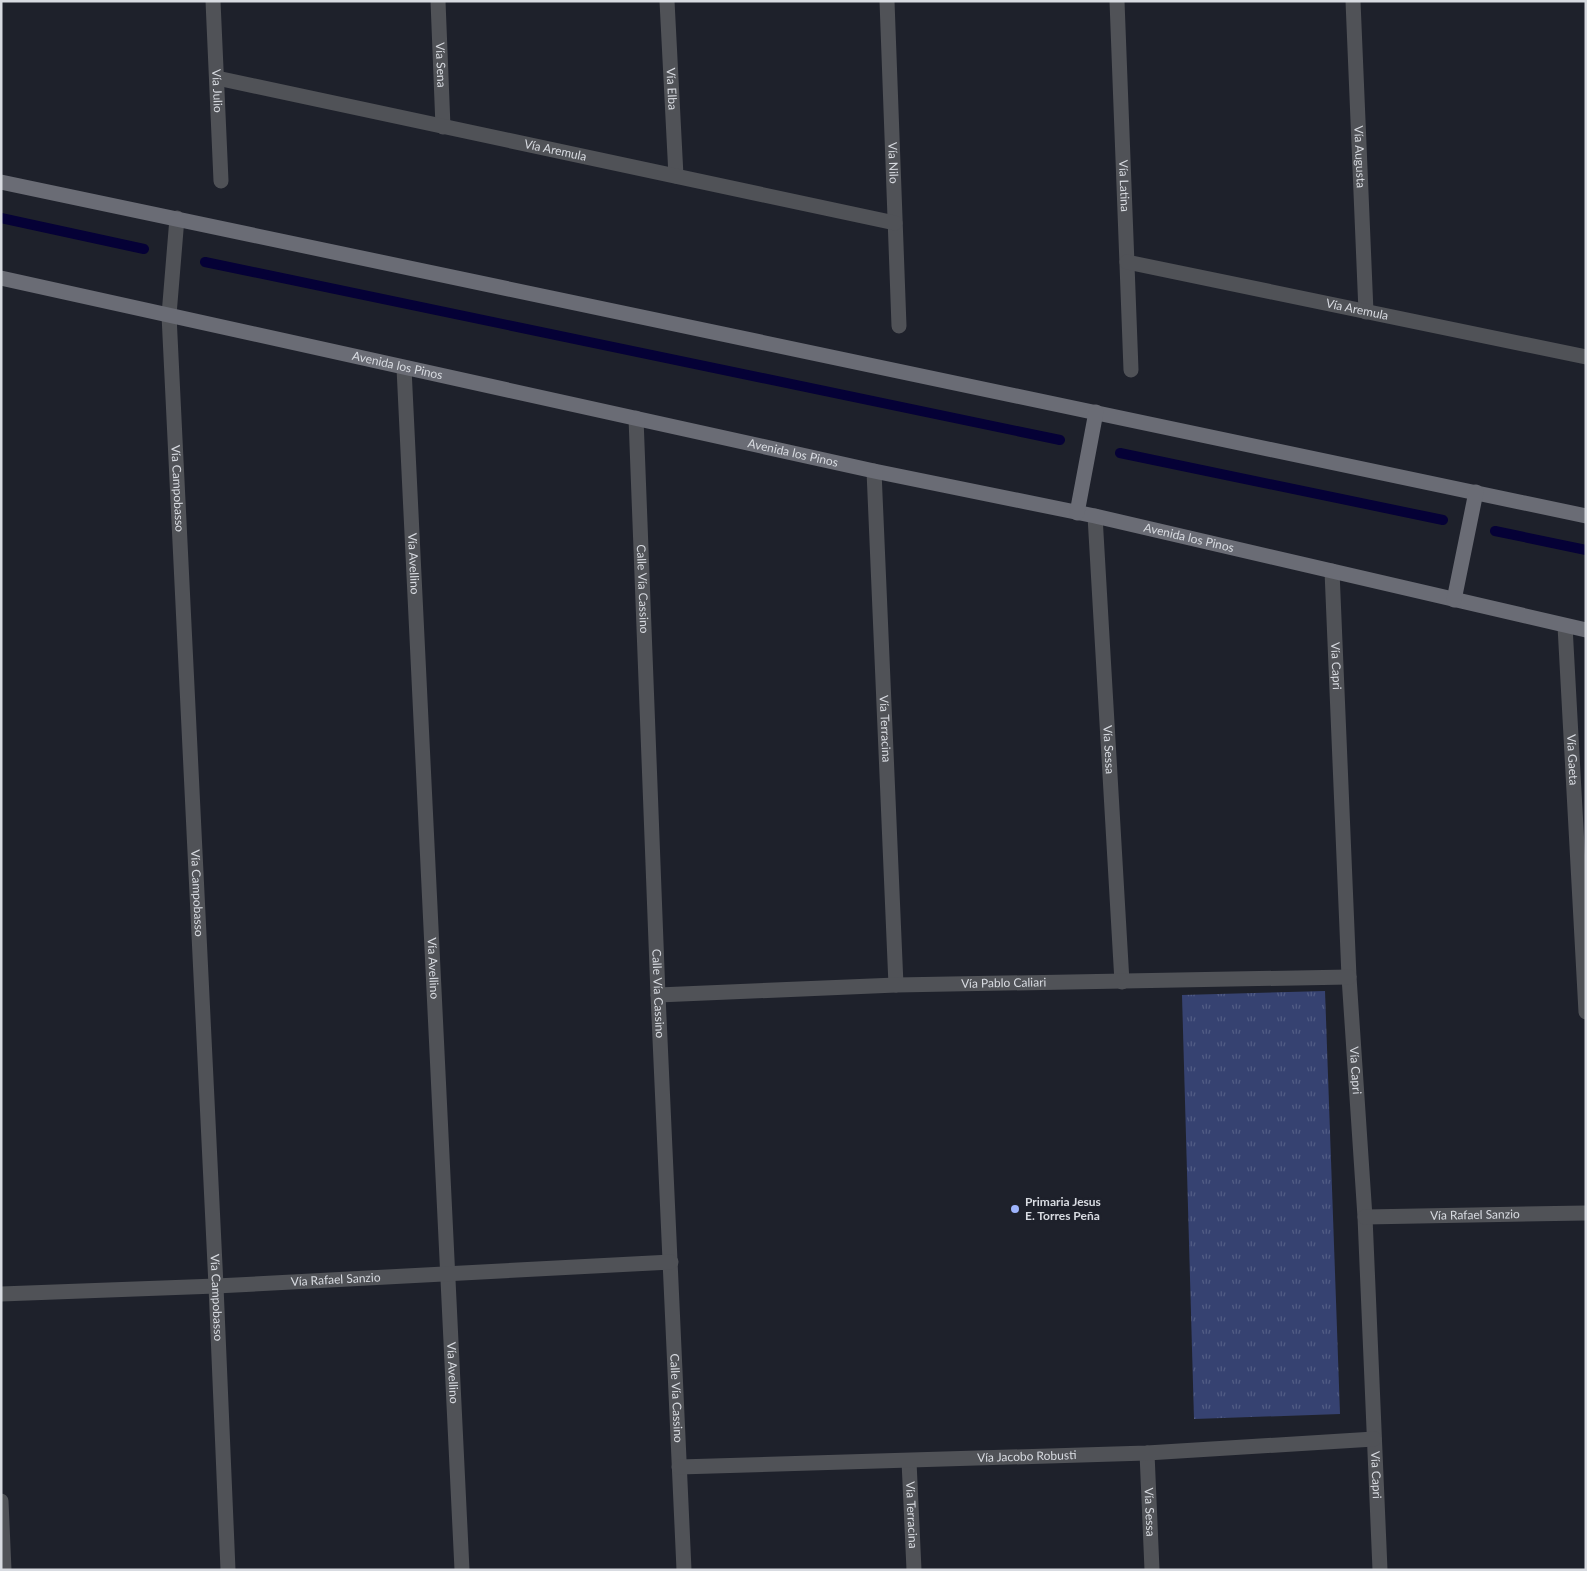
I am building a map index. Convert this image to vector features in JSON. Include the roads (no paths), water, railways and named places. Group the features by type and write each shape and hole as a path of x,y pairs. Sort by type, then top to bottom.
{"street":[{"name":"Vía Julio","path":"213,1 221,181"},
{"name":"Vía Sena","path":"438,1 443,127"},
{"name":"Vía Elba","path":"667,1 676,176"},
{"name":"Vía Nilo","path":"887,1 898,326"},
{"name":"Vía Latina","path":"1117,1 1131,370"},
{"name":"Vía Augusta","path":"1353,1 1366,312"},
{"name":"Vía Aremula","path":"217,78 895,223"},
{"path":"1,182 1586,516"},
{"name":"Vía Campobasso","path":"177,218 169,314 228,1570"},
{"name":"Vía Aremula","path":"1127,262 1586,358"},
{"name":"Avenida los Pinos","path":"1,278 874,471 1095,516 1586,630"},
{"name":"Vía Avellino","path":"404,368 462,1570"},
{"path":"1078,513 1096,412"},
{"name":"Calle Vía Cassino","path":"636,418 658,995 684,1570"},
{"name":"Vía Terracina","path":"874,471 896,985"},
{"path":"1454,600 1476,492"},
{"name":"Vía Sessa","path":"1095,516 1122,982"},
{"name":"Vía Capri","path":"1332,571 1350,977 1365,1217 1380,1570"},
{"name":"Vía Gaeta","path":"1565,626 1586,1012"},
{"name":"Vía Pablo Caliari","path":"658,995 896,985 1350,977"},
{"name":"Vía Rafael Sanzio","path":"1365,1217 1586,1213"},
{"name":"Vía Rafael Sanzio","path":"1,1294 216,1286 671,1262"},
{"name":"Vía Jacobo Robusti","path":"679,1467 1147,1453 1374,1439"},
{"name":"Vía Sessa","path":"1147,1453 1152,1570"},
{"name":"Vía Terracina","path":"909,1461 914,1570"},
{"path":"1,1501 4,1570"}],"waterway":[{"path":"1,218 144,249"},
{"path":"205,262 1060,440"},
{"path":"1120,453 1443,520"},
{"path":"1495,531 1586,550"}],"place":[{"name":"Primaria Jesus E. Torres Peña","path":"1015,1209"}]}
